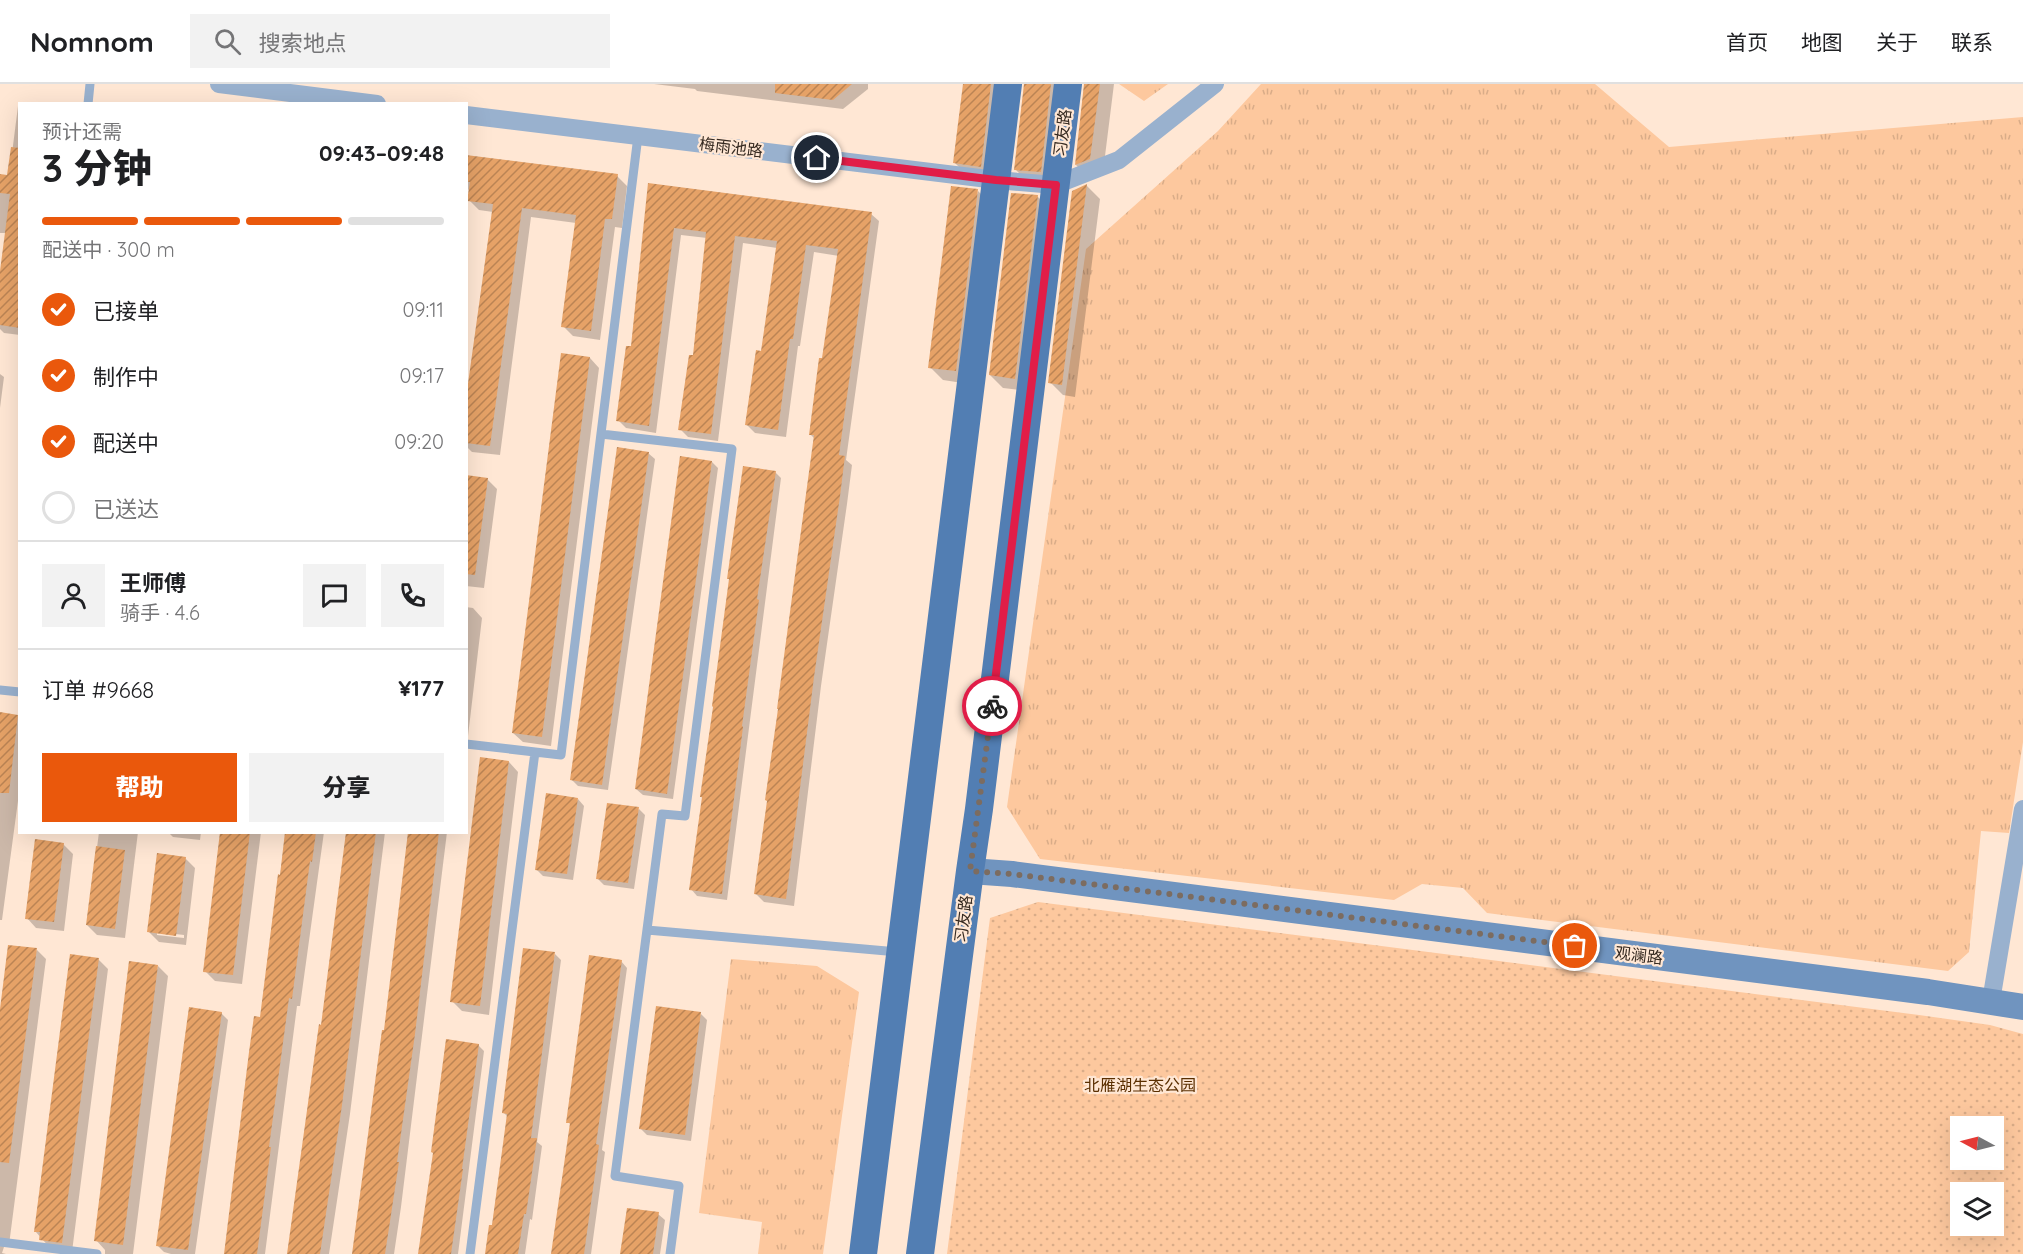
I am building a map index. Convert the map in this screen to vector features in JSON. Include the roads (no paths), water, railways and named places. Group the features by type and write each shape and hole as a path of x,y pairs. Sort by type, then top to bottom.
{"main road":[{"path":"863,1254 1008,84"},
{"name":"习友路","path":"920,1254 981,798 1068,84"}],"street":[{"path":"219,84 350,92 372,102"},
{"path":"1056,185 1119,160 1215,84"},
{"name":"梅雨池路","path":"468,115 996,180 1056,185"},
{"path":"1991,1001 2023,808"},
{"name":"观澜路","path":"970,871 1059,880 2023,1007"}],"lane":[{"path":"88,102 90,84"},
{"path":"468,744 561,755 638,136"},
{"path":"601,435 732,449 685,816 662,814 615,1176 679,1186 670,1254"},
{"path":"0,690 18,692"},
{"path":"470,1254 535,752"},
{"path":"647,930 900,952"},
{"path":"0,1242 97,1254"}],"park label":[{"name":"北雁湖生态公园","path":"1140,1085"}]}
